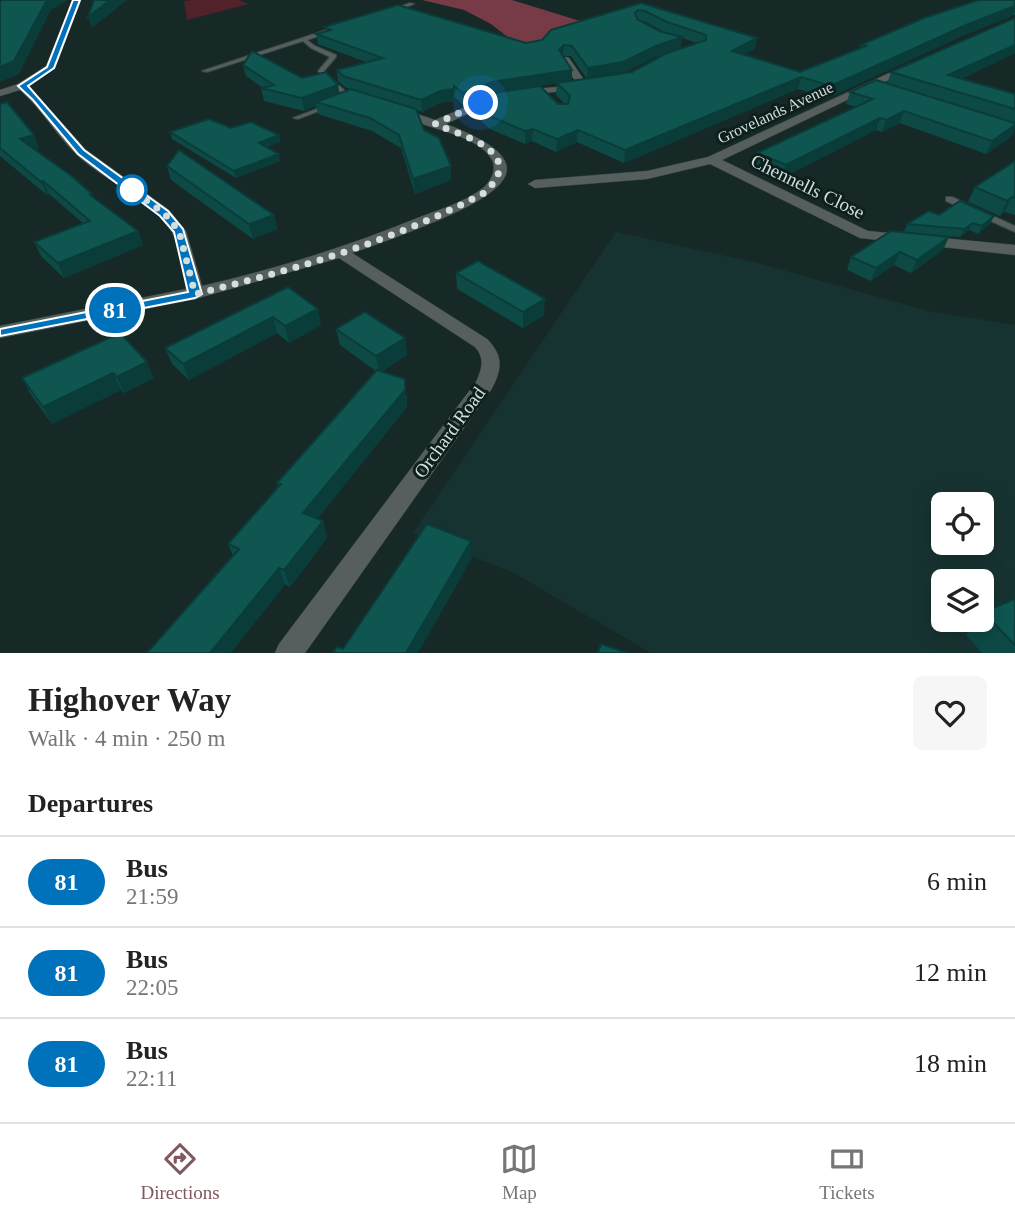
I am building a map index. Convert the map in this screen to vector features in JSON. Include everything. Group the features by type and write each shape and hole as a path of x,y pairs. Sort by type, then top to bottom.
{"street":[{"path":"0,93 22,86 50,68 76,0"},
{"path":"435,124 460,111 509,95 590,86 566,60"},
{"name":"Grovelands Avenue","path":"535,184 648,175 712,159 919,62"},
{"path":"872,85 884,89"},
{"path":"22,86 36,98 81,152 164,213 179,231 195,294"},
{"path":"543,91 556,105"},
{"path":"0,332 195,294 341,253 468,201 484,193 497,179 499,161 495,154 481,144 389,108"},
{"name":"Chennells Close","path":"712,159 866,235 1015,250"},
{"name":"Orchard Road","path":"289,653 484,385 493,360 490,351 481,342 341,253"}],"lane":[{"path":"387,12 412,4"},
{"path":"205,71 341,28"},
{"path":"296,118 348,96 321,71 334,56 305,41"},
{"path":"949,199 1015,229"}],"shaded area":[{"path":"239,0 249,4 187,20 184,1"},
{"path":"422,0 512,0 593,25 523,49 491,24 464,10"},
{"path":"616,232 754,262 928,311 1015,325 1015,653 651,653 514,573 413,533"}],"building":[{"path":"47,0 14,61 0,67 0,1"},
{"path":"94,0 110,0 88,17"},
{"path":"979,0 1015,0 1015,6 966,25 831,86 801,77 625,150 578,130 557,139 533,129 525,131 490,116 473,102 500,92 540,86 558,104 568,104 570,96 557,83 632,72 665,54 706,40 706,35 638,10 635,13 637,19 659,31 682,37 623,62 588,68 572,46 564,45 559,50 572,70 492,82 463,93 454,86 454,89 440,91 421,100 343,76 337,70 383,58 316,34 331,30 324,27 398,5 526,43 542,40 551,30 641,3 757,38 732,51 800,72 866,46 861,45 924,18"},
{"path":"1015,18 1015,45 948,75 1015,94 1015,109 891,72"},
{"path":"252,51 302,78 326,72 338,85 302,98 261,88 274,85 243,65"},
{"path":"876,80 1015,125 992,141 904,111 886,120 880,118 786,165 757,153 873,99 850,92"},
{"path":"351,89 416,109 424,130 439,138 451,166 413,179 399,135 370,118 316,102"},
{"path":"7,102 34,135 20,139 73,177 92,194 90,195 138,231 58,263 34,242 90,221 0,148 0,104"},
{"path":"209,119 231,128 251,122 279,135 259,143 279,154 234,171 170,132"},
{"path":"179,150 274,215 249,224 167,166"},
{"path":"1015,161 1015,198 1007,201 975,187"},
{"path":"960,201 994,216 982,226 973,223 964,229 907,224 929,211 939,215"},
{"path":"891,231 949,237 917,260 900,252 876,268 851,257"},
{"path":"478,261 545,299 523,312 456,273"},
{"path":"288,287 318,309 285,326 273,317 183,364 165,348"},
{"path":"365,312 405,338 376,356 336,329"},
{"path":"120,333 147,362 117,377 113,373 43,407 22,378"},
{"path":"377,370 405,379 405,390 303,513 323,521 284,570 279,568 210,653 147,653 239,549 228,544 281,484 277,483"},
{"path":"427,524 471,541 406,653 333,653 337,647 343,649"},
{"path":"1015,599 1015,645 994,623 994,608"},
{"path":"601,644 627,653 598,653"}],"bus line":[{"name":"81","path":"0,332 195,294 188,257 179,231 164,213 81,152 36,98 22,86 50,68 77,0"}],"route":[{"path":"132,190 129,188 164,213 179,231 188,257 195,294 247,282 374,242 484,193 493,185 500,171 495,154 481,144 435,124 481,103"}]}
